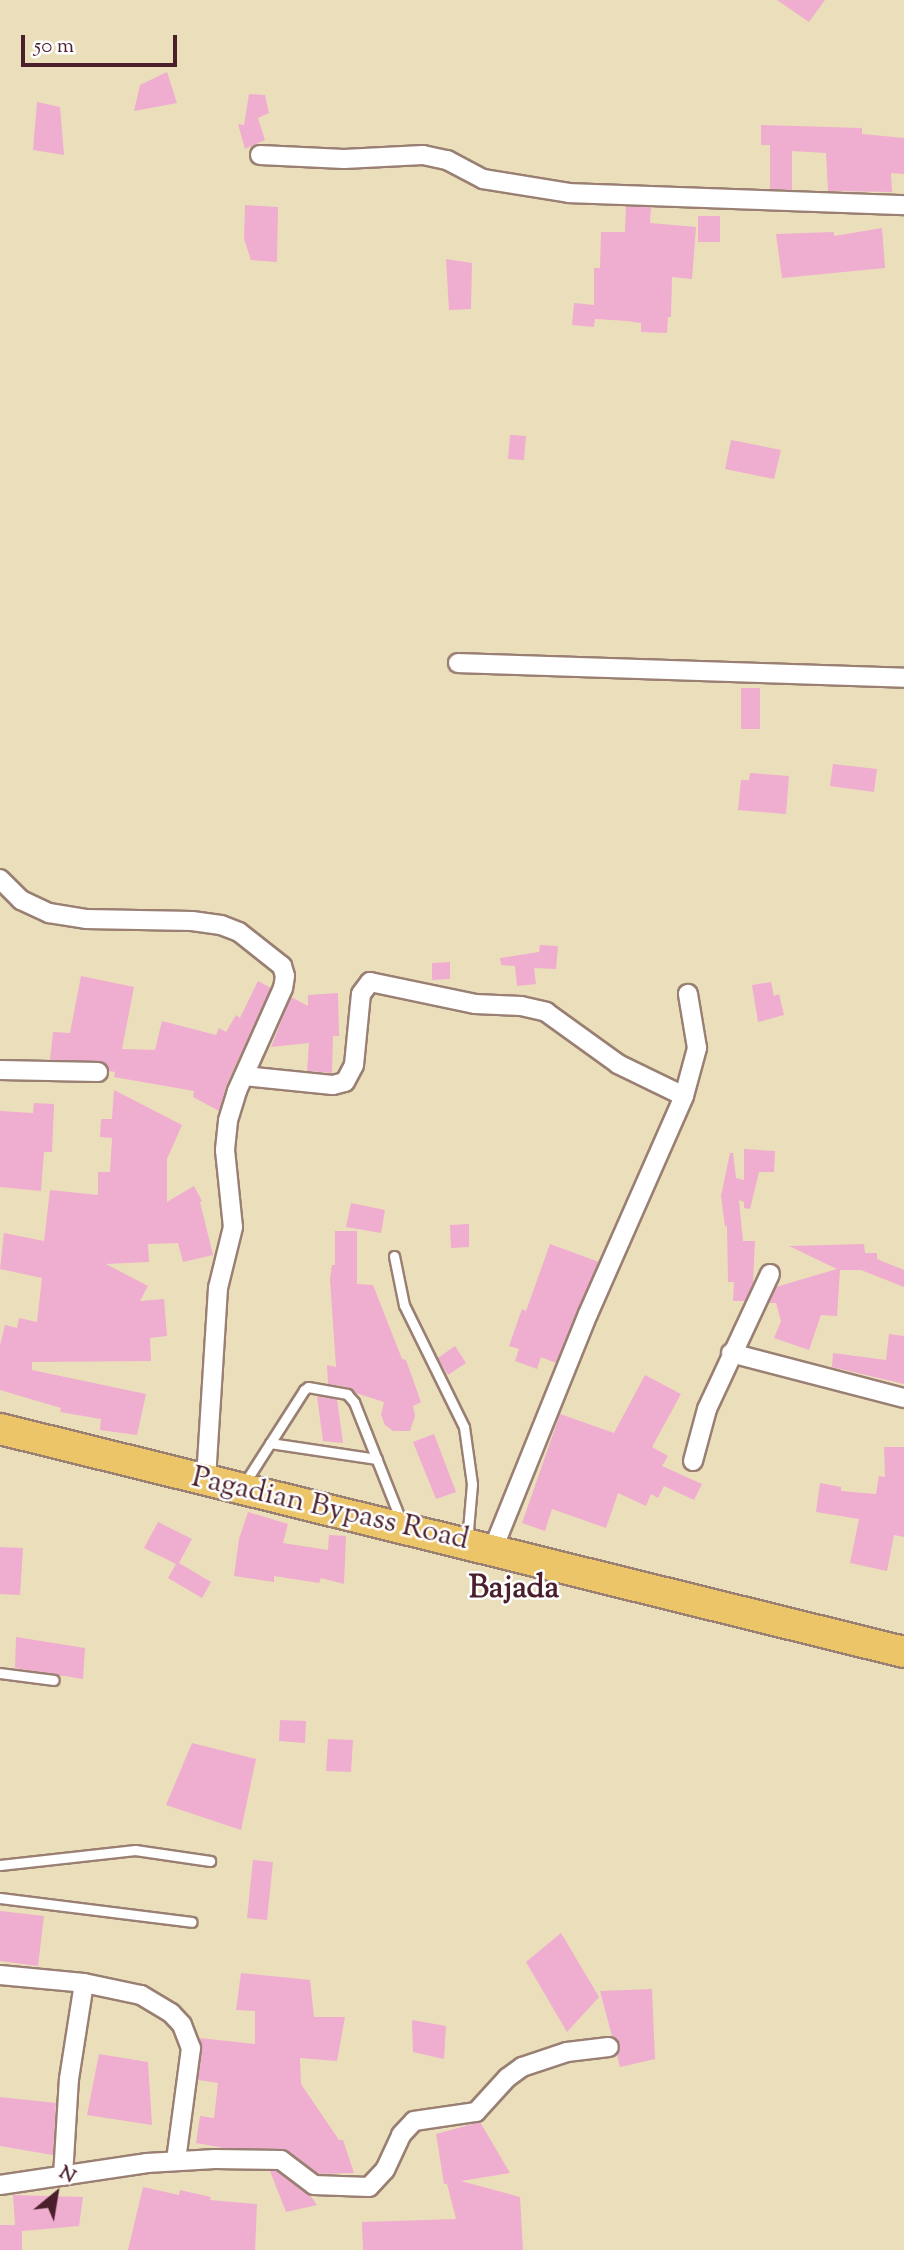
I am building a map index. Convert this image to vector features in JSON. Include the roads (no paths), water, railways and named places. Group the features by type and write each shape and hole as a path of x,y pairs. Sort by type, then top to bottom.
{"highway":[{"name":"Pagadian Bypass Road","path":"0,1429 904,1652"}],"street":[{"path":"260,155 344,159 423,155 447,160 483,179 569,192 904,205"},
{"path":"458,663 904,678"},
{"path":"0,879 21,900 49,913 86,919 192,921 239,932 274,956 285,976 283,988 244,1076 228,1121 225,1150 233,1227 218,1288 206,1480"},
{"path":"244,1076 333,1085 345,1082 354,1065 363,988 370,982 475,1004 521,1006 546,1012 618,1064 684,1096"},
{"path":"480,1546 588,1314 684,1096 697,1048 688,994"},
{"path":"0,1070 98,1072"},
{"path":"693,1461 707,1409 770,1274"},
{"path":"731,1353 904,1398"},
{"path":"0,1975 84,1983 141,1995 156,2002 182,2025 189,2037 191,2048 176,2160"},
{"path":"63,2176 69,2079 84,1983"},
{"path":"0,2185 176,2160 282,2160 314,2185 369,2187 380,2178 401,2135 414,2121 476,2112 507,2078 522,2067 567,2052 609,2047"}],"lane":[{"path":"394,1256 404,1305 464,1427 480,1546"},
{"path":"242,1489 308,1387 352,1397 404,1528"},
{"path":"270,1443 377,1459"},
{"path":"0,1672 54,1680"},
{"path":"0,1865 135,1850 210,1861"},
{"path":"0,1898 192,1922"}],"district":[{"name":"Bajada","path":"514,1589"}]}
